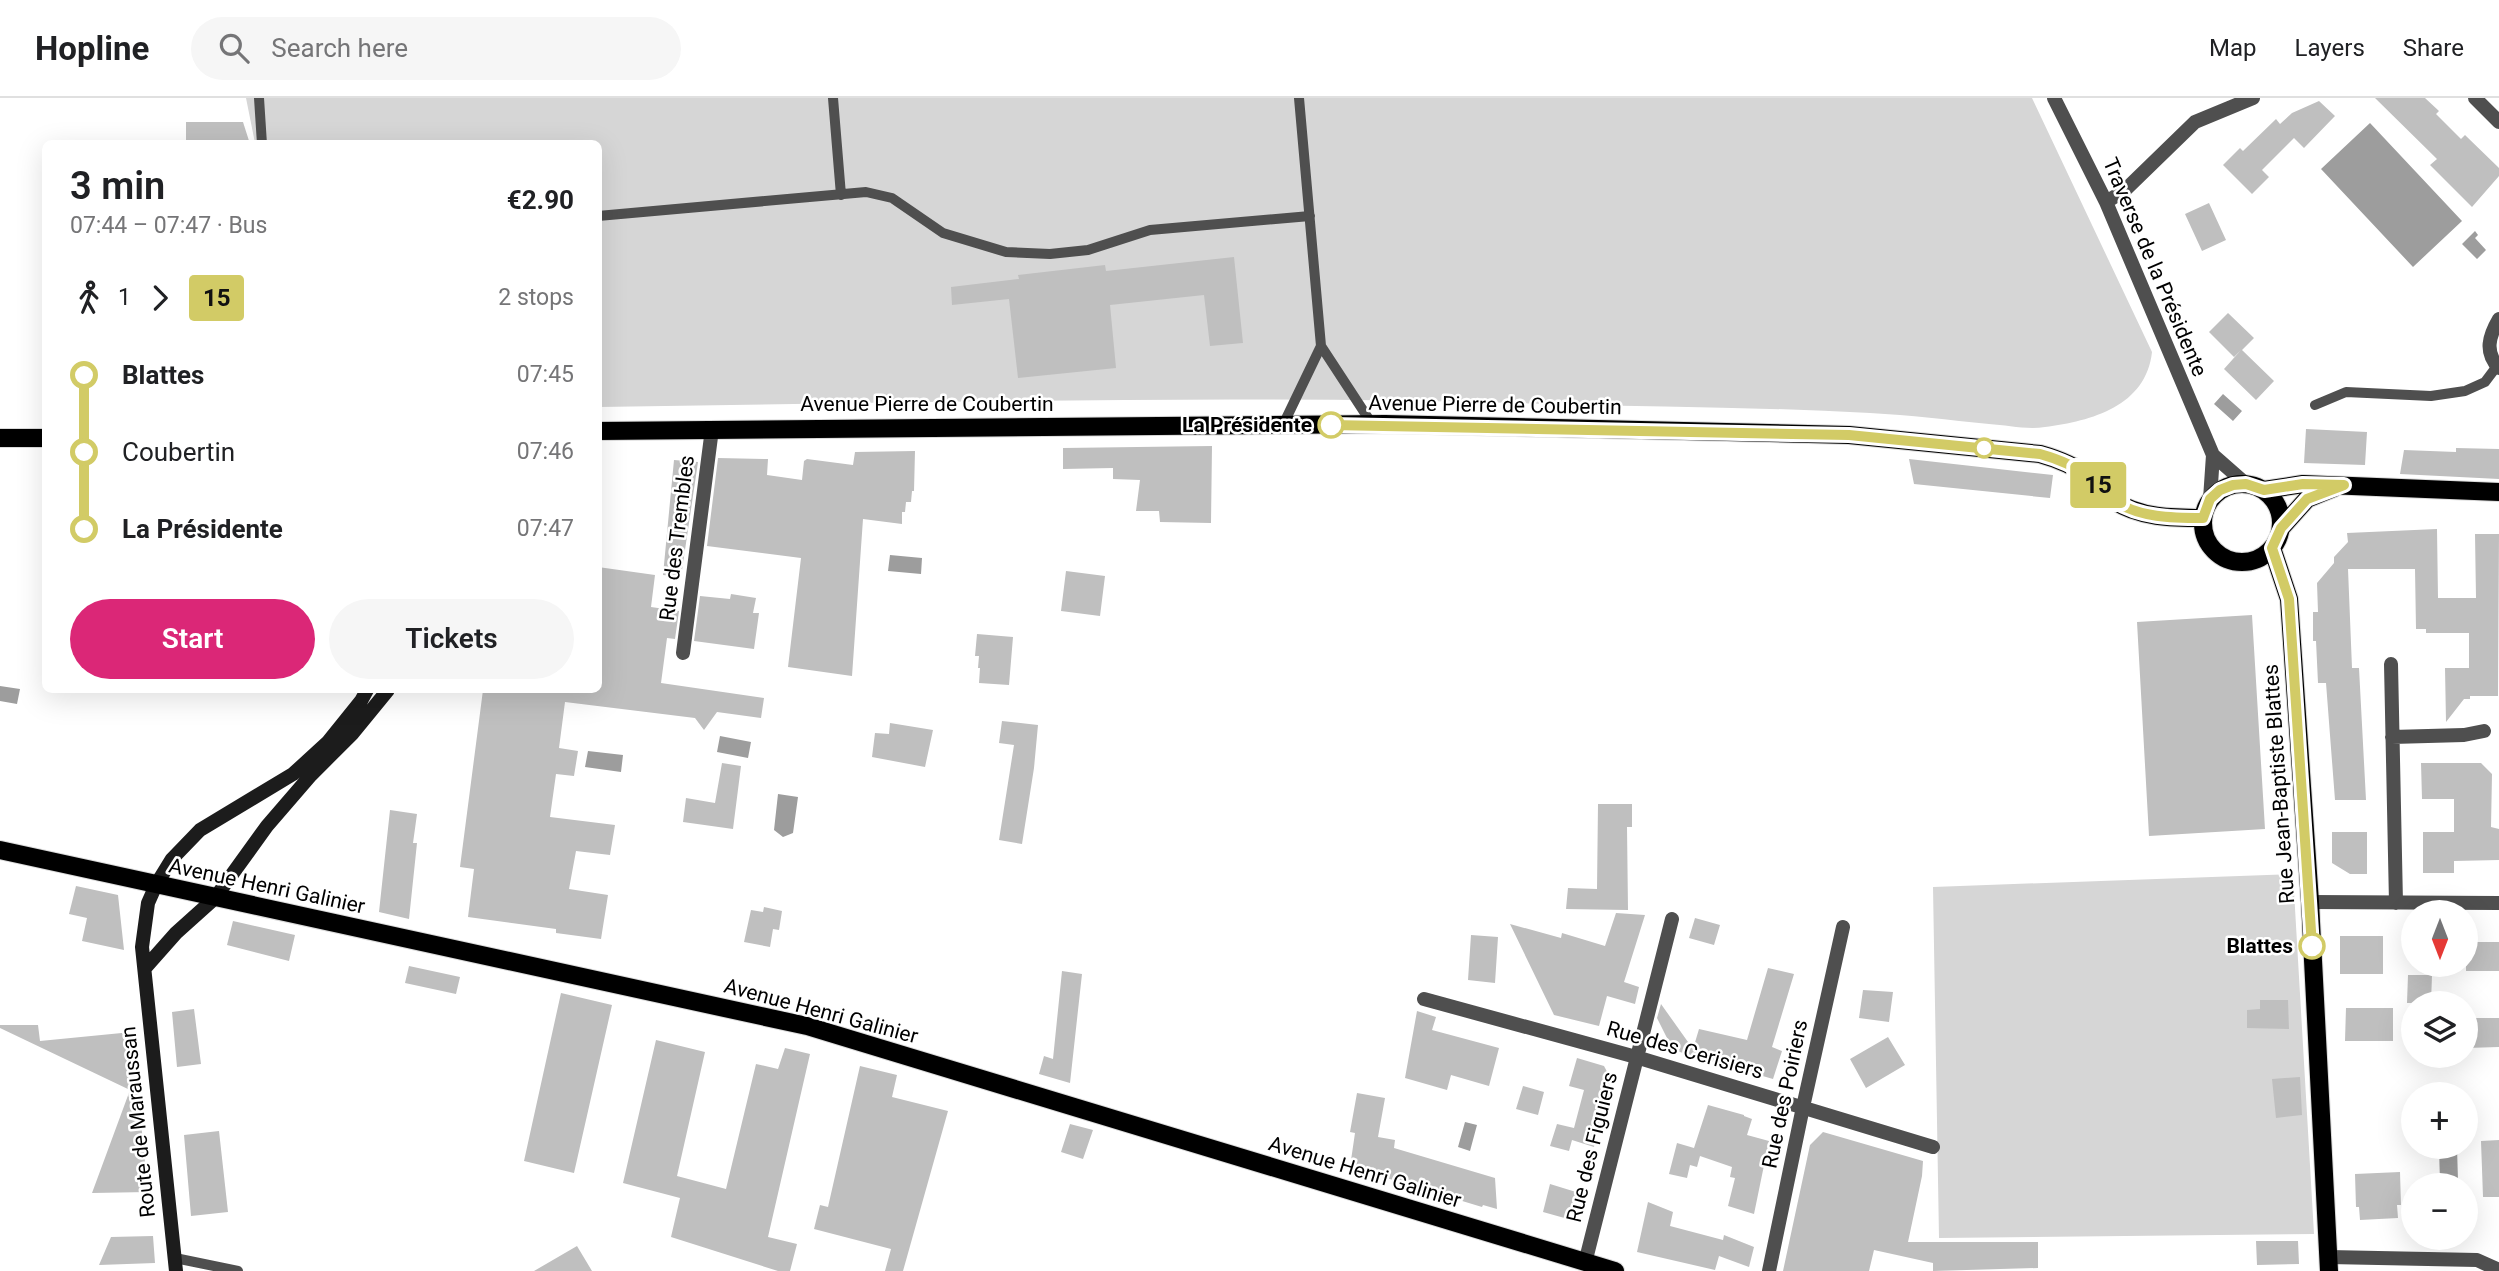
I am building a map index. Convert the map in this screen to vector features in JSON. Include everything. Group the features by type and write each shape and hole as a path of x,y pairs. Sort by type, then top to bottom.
{"main road":[{"name":"Avenue Pierre de Coubertin","path":"602,431 1372,425 1849,435 2040,454 2066,461 2089,477 2113,500 2138,512 2171,518 2203,518"},
{"path":"0,439 42,438"},
{"path":"2344,485 2307,499 2281,528 2272,548 2250,561 2226,558 2207,542 2203,518 2210,499 2220,490 2233,485 2246,484 2264,490 2303,484 2344,485 2499,492"},
{"path":"2264,490 2278,507 2281,528"},
{"name":"Rue Jean-Baptiste Blattes","path":"2272,548 2289,599 2310,902 2329,1264"},
{"name":"Route de Maraussan","path":"175,1264 142,947 148,903 172,859 200,830 293,774 328,742 365,693"},
{"path":"145,968 176,933 215,898 267,826 311,775 352,734 386,693"},
{"name":"Avenue Henri Galinier","path":"0,850 807,1026 1615,1271"}],"street":[{"name":"Traverse de la Présidente","path":"2054,98 2106,202 2213,455 2246,484"},
{"path":"2106,202 2123,191 2195,122 2253,98"},
{"path":"2475,98 2499,122"},
{"path":"2498,367 2492,359 2489,337 2499,319"},
{"name":"Rue des Trembles","path":"683,653 712,429"},
{"name":"Traverse de la Présidente","path":"2210,499 2213,455"},
{"path":"2390,664 2396,903"},
{"path":"2392,737 2464,735 2484,731"},
{"path":"2310,902 2499,903"},
{"name":"Rue des Figuiers","path":"1585,1263 1672,919"},
{"name":"Rue des Poiriers","path":"1769,1271 1843,927"},
{"name":"Rue des Cerisiers","path":"1424,999 1636,1057 1933,1147"},
{"path":"2329,1264 2477,1260 2499,1270"}],"lane":[{"path":"259,98 262,140"},
{"path":"833,98 841,195"},
{"path":"1299,98 1321,346 1372,425"},
{"path":"602,216 866,192 892,198 943,233 1006,252 1050,254 1088,250 1150,230 1310,216"},
{"path":"1283,425 1321,346"},
{"path":"2315,405 2346,392 2431,396 2465,391 2485,382 2498,367"},
{"path":"175,1264 238,1271"}],"shaded area":[{"path":"246,98 2032,98 2152,352 2148,370 2139,386 2114,408 2081,420 2038,428 1830,411 1431,401 1075,400 602,407 602,140 254,140"},
{"path":"2370,123 2462,221 2413,267 2321,169"},
{"path":"2475,231 2478,235 2475,238 2486,250 2477,259 2462,244"},
{"path":"2223,394 2242,411 2233,421 2214,404"},
{"path":"890,555 922,558 921,574 888,571"},
{"path":"0,686 20,689 17,704 0,701"},
{"path":"720,736 751,742 748,758 717,752"},
{"path":"588,751 623,755 621,772 585,767"},
{"path":"778,794 798,797 793,833 783,837 774,830"},
{"path":"2293,874 2314,1234 1939,1238 1933,887"},
{"path":"1465,1122 1477,1125 1470,1151 1458,1147"},
{"path":"2439,1159 2457,1159 2458,1173 2440,1173"}],"building":[{"path":"2375,98 2425,98 2439,111 2436,114 2461,139 2465,135 2499,168 2499,176 2472,207 2430,165 2437,159"},
{"path":"2319,101 2335,116 2304,148 2294,138 2262,170 2269,177 2252,194 2223,165 2240,148 2243,151 2276,119 2280,124 2292,113"},
{"path":"186,122 243,122 249,140 186,140"},
{"path":"2209,203 2226,240 2202,251 2185,214"},
{"path":"1234,257 1243,343 1210,346 1204,295 1110,305 1116,368 1018,378 1009,299 952,305 951,287 1019,279 1018,275 1105,265 1106,271"},
{"path":"2228,313 2254,338 2242,350 2274,381 2256,400 2224,369 2241,350 2234,357 2209,332"},
{"path":"2306,429 2367,432 2365,465 2304,463"},
{"path":"1212,446 1211,523 1160,522 1159,511 1136,511 1140,480 1113,479 1113,468 1063,469 1063,448"},
{"path":"2456,448 2499,449 2499,479 2400,474 2404,450 2456,452"},
{"path":"915,451 914,491 911,502 906,502 905,512 902,512 902,524 863,519 852,676 788,667 801,558 707,546 718,458 768,459 767,475 802,480 804,461 807,459 853,465 855,452"},
{"path":"1909,459 2053,475 2050,498 1914,484"},
{"path":"674,460 698,462 681,577 663,575"},
{"path":"2437,529 2438,598 2476,598 2475,534 2499,534 2498,696 2470,696 2470,699 2464,699 2446,722 2445,668 2469,668 2469,633 2426,633 2426,629 2416,629 2415,569 2348,569 2352,668 2359,668 2366,800 2335,800 2326,683 2318,683 2316,641 2313,641 2313,612 2318,612 2317,583 2334,563 2334,557 2348,542 2347,533"},
{"path":"602,568 655,575 651,607 679,611 675,639 667,638 661,683 764,698 761,718 717,712 704,730 695,718 565,702 559,748 578,751 574,776 556,774 550,817 615,825 610,855 576,851 569,889 608,895 601,939 556,933 556,929 468,917 474,869 460,867 483,693 602,693"},
{"path":"1066,571 1105,576 1100,616 1061,611"},
{"path":"731,594 756,598 753,613 759,613 754,649 694,641 700,596 730,599"},
{"path":"2252,615 2265,829 2149,836 2137,622"},
{"path":"977,634 1013,637 1009,685 979,683 979,656 975,656"},
{"path":"1002,721 1038,725 1022,844 999,840 1014,745 999,743"},
{"path":"890,723 933,730 925,767 872,757 875,733 889,734"},
{"path":"722,763 741,766 733,829 683,822 686,798 715,803"},
{"path":"2421,763 2481,763 2492,774 2491,827 2499,829 2499,860 2454,861 2454,873 2423,873 2423,832 2454,832 2454,799 2422,799"},
{"path":"1598,804 1632,804 1632,827 1627,827 1628,910 1566,909 1568,888 1597,889"},
{"path":"390,810 417,814 413,843 417,843 409,919 379,912"},
{"path":"2332,832 2367,832 2367,874 2350,874 2332,863"},
{"path":"76,886 118,895 124,950 82,941 87,918 69,914"},
{"path":"764,907 782,911 779,930 773,929 770,947 744,942 751,910 763,912"},
{"path":"1616,913 1645,915 1624,982 1639,987 1635,1004 1607,996 1599,1026 1554,1015 1510,924 1561,938 1562,933 1605,946"},
{"path":"1695,918 1720,925 1714,945 1689,938"},
{"path":"233,921 295,935 289,961 227,945"},
{"path":"1471,935 1498,937 1495,983 1468,980"},
{"path":"2340,936 2383,936 2383,974 2340,974"},
{"path":"2478,942 2499,942 2499,971 2478,971"},
{"path":"409,966 460,977 456,994 405,983"},
{"path":"1768,968 1794,974 1772,1047 1782,1051 1773,1079 1673,1050 1657,1018 1661,1004 1693,1049 1699,1029 1747,1040"},
{"path":"1062,971 1082,974 1070,1083 1039,1074 1044,1056 1053,1059"},
{"path":"2408,977 2432,977 2431,991 2407,991"},
{"path":"1863,990 1893,992 1889,1022 1859,1018"},
{"path":"561,993 612,1005 574,1173 524,1161"},
{"path":"2260,1000 2288,1000 2289,1029 2247,1028 2247,1010 2260,1009"},
{"path":"2346,1008 2393,1008 2393,1041 2345,1041"},
{"path":"194,1009 201,1064 177,1067 172,1012"},
{"path":"1417,1011 1436,1017 1432,1030 1499,1048 1489,1086 1451,1075 1447,1090 1405,1078"},
{"path":"2478,1018 2499,1018 2499,1047 2478,1048"},
{"path":"0,1025 38,1025 40,1041 132,1032 148,1192 92,1193 130,1090 0,1028"},
{"path":"1888,1037 1905,1065 1866,1088 1850,1059"},
{"path":"656,1040 705,1052 677,1176 726,1189 756,1064 778,1069 785,1048 810,1054 768,1237 797,1244 790,1271 778,1271 671,1237 680,1198 623,1183"},
{"path":"1577,1058 1604,1066 1613,1083 1609,1097 1605,1097 1594,1147 1572,1140 1569,1151 1550,1146 1557,1124 1574,1128 1584,1090 1569,1086"},
{"path":"860,1066 897,1075 892,1097 948,1111 903,1271 885,1271 891,1249 814,1229 820,1205 828,1207"},
{"path":"2300,1077 2302,1115 2276,1118 2272,1079"},
{"path":"1523,1086 1544,1092 1538,1115 1516,1109"},
{"path":"1357,1093 1385,1098 1378,1137 1395,1140 1394,1148 1495,1178 1497,1209 1483,1205 1482,1207 1350,1167 1355,1133 1350,1132"},
{"path":"1708,1105 1752,1119 1747,1135 1769,1141 1754,1214 1728,1206 1735,1178 1730,1177 1732,1167 1700,1156 1697,1167 1690,1165 1687,1178 1669,1174 1677,1143 1694,1148"},
{"path":"1070,1124 1093,1130 1083,1159 1061,1152"},
{"path":"219,1131 228,1212 191,1216 184,1135"},
{"path":"1823,1132 1923,1161 1908,1242 2038,1242 2038,1268 1933,1271 1933,1263 1874,1250 1869,1271 1783,1271 1810,1145"},
{"path":"2499,1140 2499,1197 2483,1197 2481,1141"},
{"path":"2400,1172 2401,1205 2397,1205 2398,1218 2360,1220 2359,1207 2356,1207 2355,1174"},
{"path":"1550,1184 1576,1192 1568,1219 1543,1212"},
{"path":"1648,1202 1673,1212 1670,1226 1723,1240 1724,1235 1754,1247 1749,1267 1719,1256 1715,1270 1637,1252"},
{"path":"153,1236 155,1263 99,1265 111,1237"},
{"path":"2256,1241 2298,1241 2299,1264 2257,1265"},
{"path":"577,1246 592,1271 534,1271"}],"bus line":[{"name":"15","path":"1331,425 1849,435 2040,454 2066,461 2089,477 2113,500 2138,512 2171,518 2203,518 2210,499 2220,490 2233,485 2246,484 2264,490 2303,484 2344,485 2307,499 2281,528 2272,548 2289,599 2312,946"}],"place":[{"name":"La Présidente","path":"1331,425"},
{"name":"Blattes","path":"2312,946"}]}
